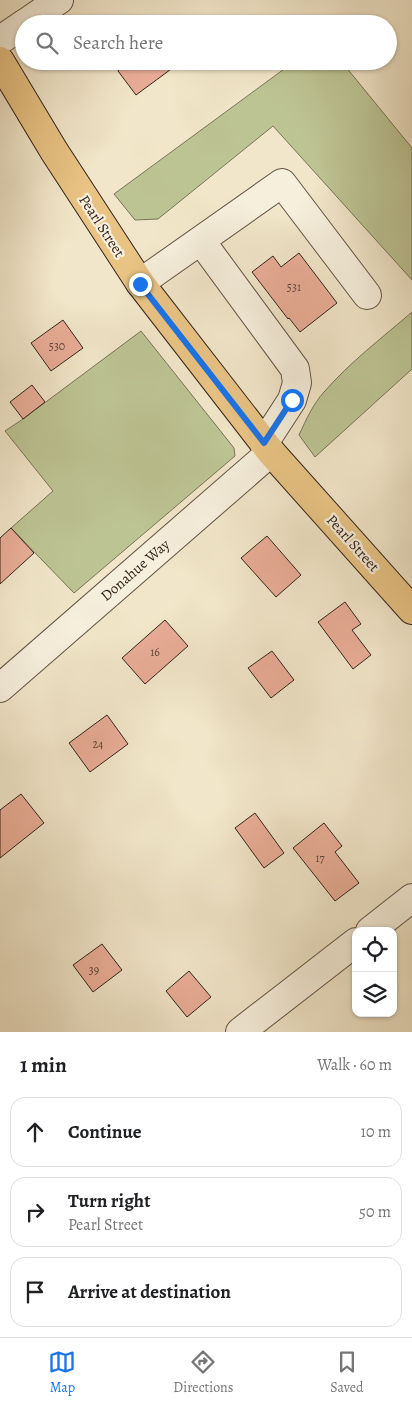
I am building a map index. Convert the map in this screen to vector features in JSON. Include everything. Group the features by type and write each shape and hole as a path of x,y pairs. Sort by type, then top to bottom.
{"main road":[{"name":"Pearl Street","path":"0,61 54,151 140,284 267,447 412,610"}],"street":[{"path":"37,15 59,0"},
{"path":"0,40 15,30"},
{"path":"140,284 282,184 367,295"},
{"name":"Donahue Way","path":"0,688 267,447 292,400 297,383 295,369 201,241"},
{"path":"375,927 411,901"},
{"path":"240,1032 352,945"}],"green space":[{"path":"283,70 348,70 412,148 412,280 273,126 158,219 135,220 114,194"},
{"path":"412,312 412,369 315,457 299,435 316,402 344,370"},
{"path":"141,331 234,448 235,456 74,593 11,528 53,491 5,431"}],"building":[{"path":"119,70 170,70 136,95"},
{"path":"299,253 337,303 300,332 252,272 273,256 281,267"},
{"path":"63,320 83,348 51,371 31,343"},
{"path":"32,385 45,402 23,419 10,402"},
{"path":"11,528 34,553 0,584 0,538"},
{"path":"267,536 301,575 276,597 241,558"},
{"path":"345,602 361,624 352,630 371,655 353,669 318,622"},
{"path":"165,620 188,646 145,684 122,658"},
{"path":"272,651 294,680 271,698 248,668"},
{"path":"107,715 128,744 90,772 69,743"},
{"path":"21,794 44,823 0,858 0,810"},
{"path":"255,813 284,853 264,868 235,828"},
{"path":"324,823 342,846 335,852 359,883 335,901 293,848"},
{"path":"102,944 122,970 93,992 73,965"},
{"path":"189,971 211,997 187,1017 166,991"}],"route":[{"path":"140,284 264,443 292,400"}]}
